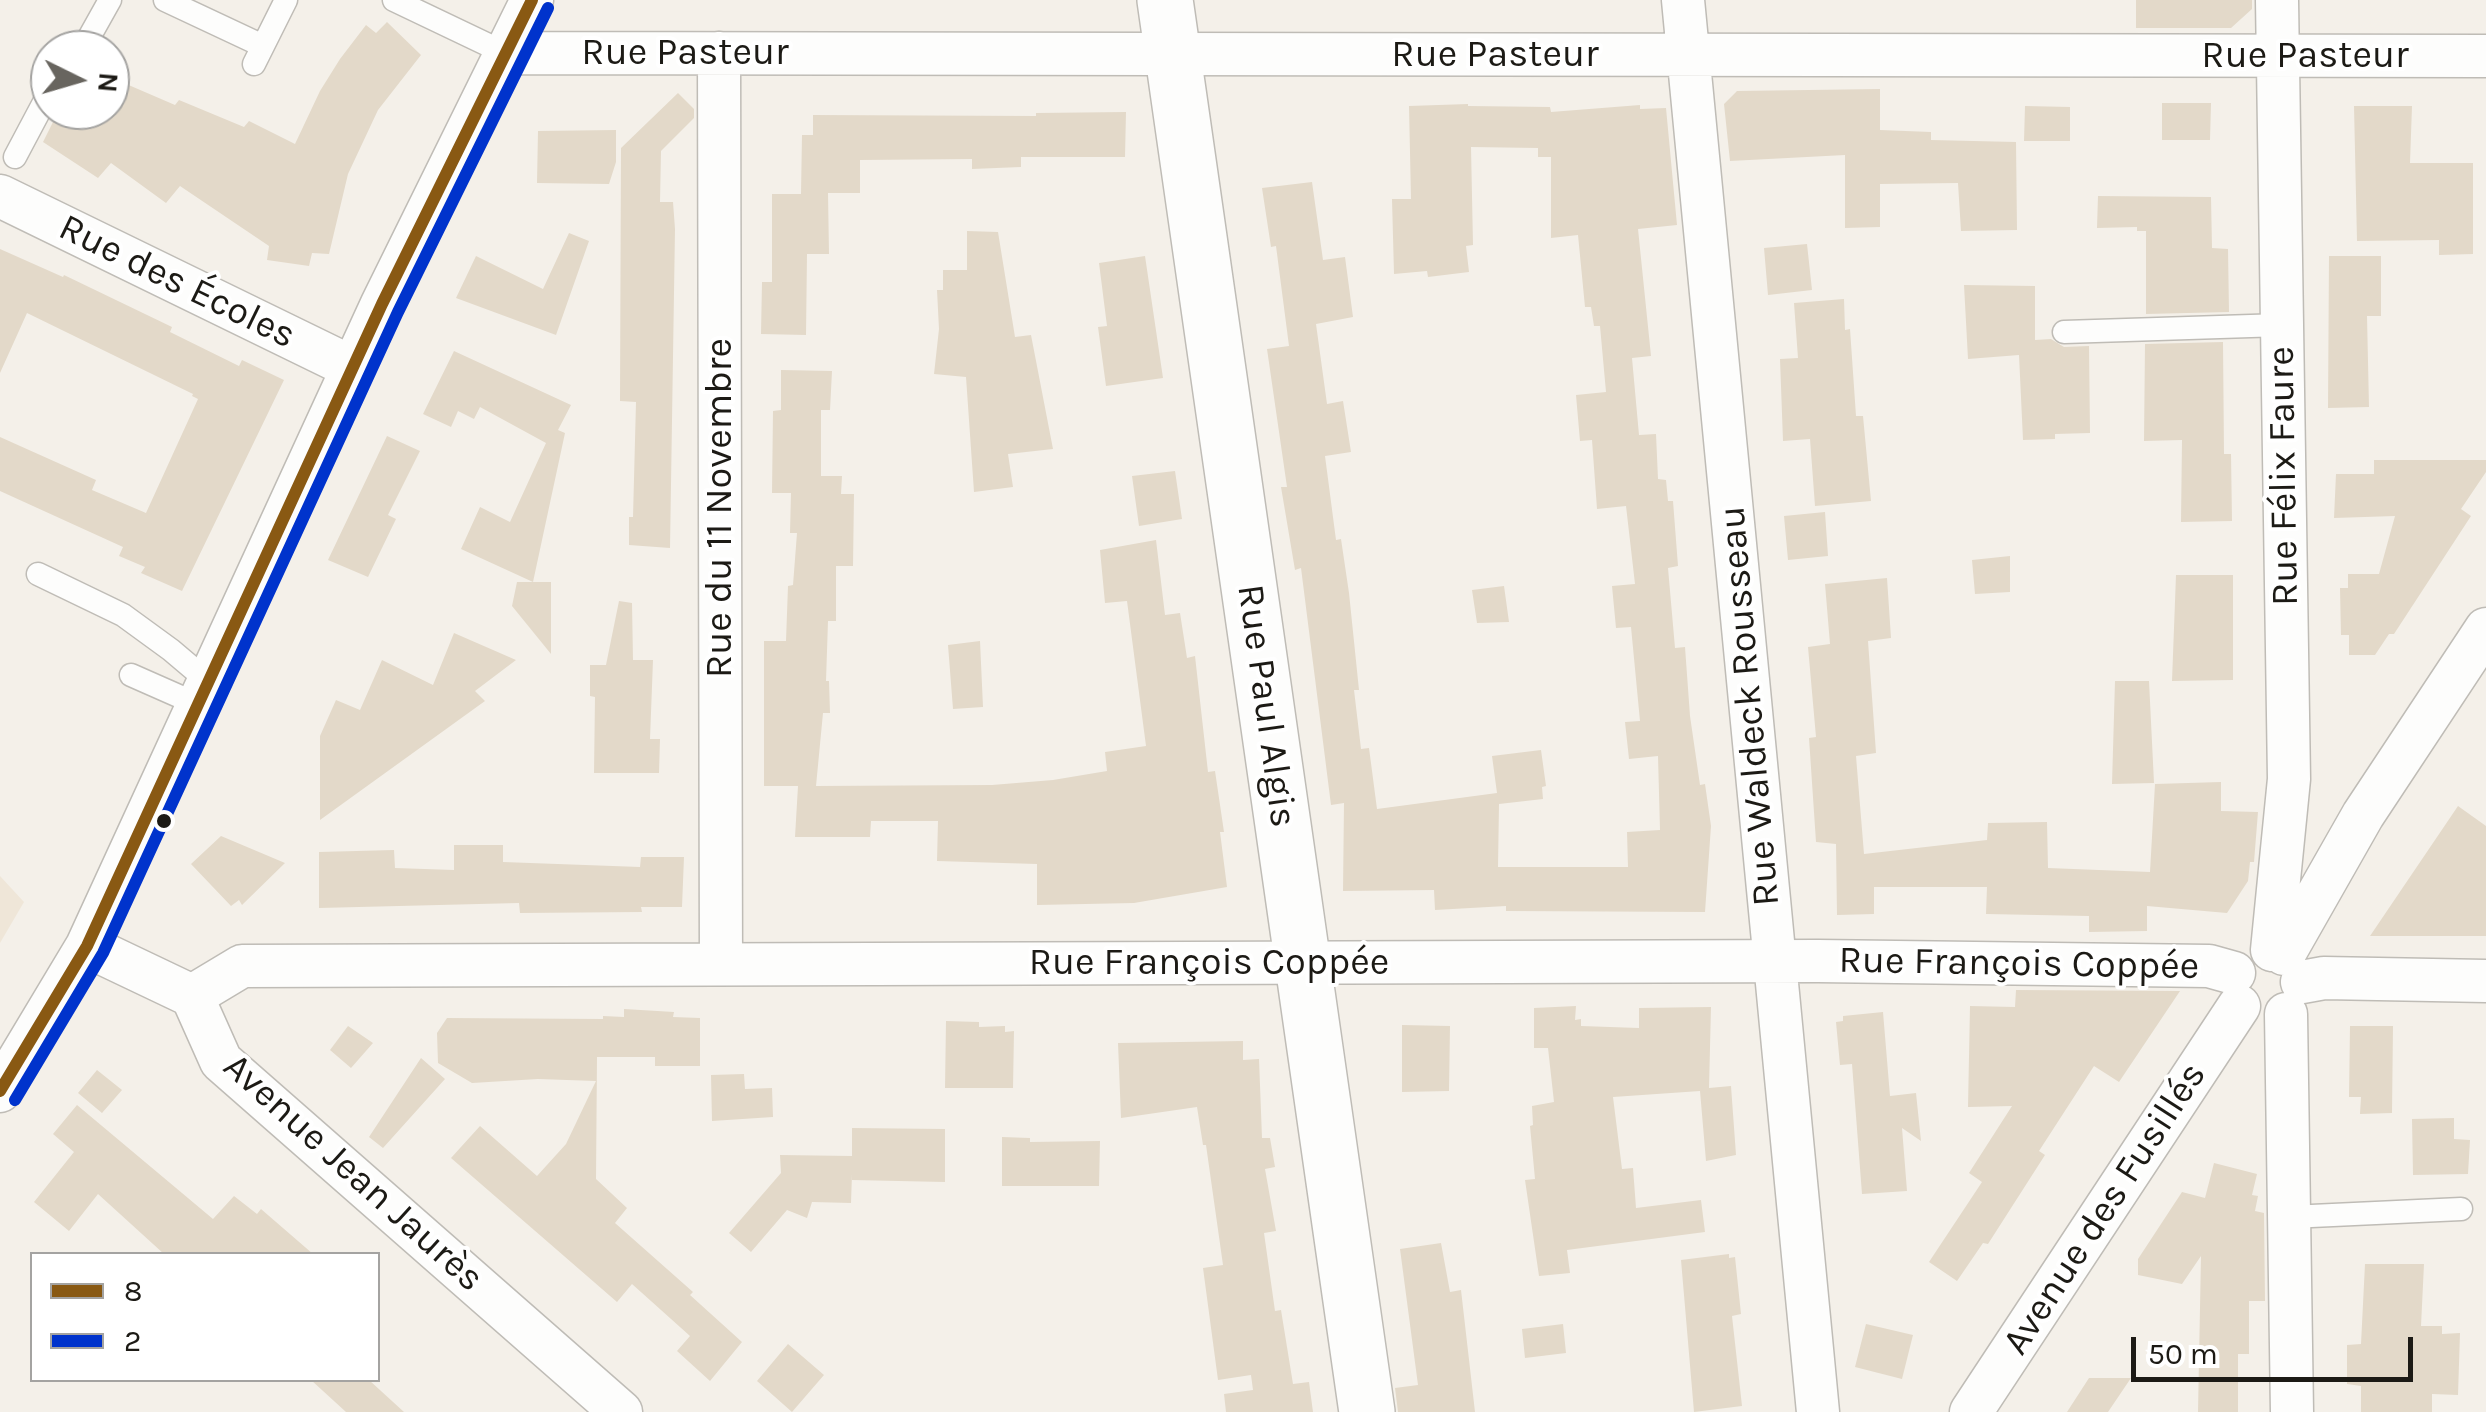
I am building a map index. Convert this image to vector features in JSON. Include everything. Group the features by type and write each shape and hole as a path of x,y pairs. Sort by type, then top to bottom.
{"street":[{"path":"0,1091 87,946 353,368 532,0"},
{"name":"Rue Paul Algis","path":"1164,0 1366,1412"},
{"name":"Rue Waldeck Rousseau","path":"1683,0 1818,1412"},
{"name":"Rue Félix Faure","path":"2277,0 2289,779 2286,975 2292,1412"},
{"name":"Rue Pasteur","path":"505,52 2486,56"},
{"name":"Rue du 11 Novembre","path":"719,53 721,964"},
{"name":"Rue des Écoles","path":"8,177 353,368"},
{"path":"2286,975 2363,815 2486,629"},
{"path":"87,946 192,996"},
{"path":"2237,990 2249,955 2286,975 2486,981"},
{"name":"Rue François Coppée","path":"192,996 242,966 1774,962 2209,966 2237,990 2256,1018 2267,1020 2286,975"},
{"name":"Avenue des Fusillés","path":"1971,1412 2237,990"},
{"name":"Avenue Jean Jaurès","path":"192,996 221,1061 621,1412"}],"lane":[{"path":"93,30 110,0"},
{"path":"165,0 259,55 286,0"},
{"path":"394,0 505,52"},
{"path":"8,177 31,130"},
{"path":"2064,332 2282,325"},
{"path":"38,574 123,615 172,650 204,694"},
{"path":"131,675 204,694"},
{"path":"2290,1217 2461,1209"}],"shaded area":[{"path":"0,876 24,902 0,943"}],"building":[{"path":"2136,0 2252,0 2252,9 2231,28 2136,28"},
{"path":"387,22 421,55 378,110 348,174 329,254 312,253 309,266 267,260 269,246 180,186 166,203 111,163 98,178 43,142 49,130 130,130 130,86 175,105 179,100 244,127 249,121 295,144 340,59 366,25 376,33"},
{"path":"1880,89 1880,130 1931,132 1931,140 2016,142 2017,230 1961,231 1958,183 1880,184 1880,227 1845,228 1845,155 1730,161 1724,104 1737,91"},
{"path":"678,93 694,109 694,118 661,151 660,202 673,202 675,229 670,548 629,545 636,402 620,401 621,148"},
{"path":"2162,103 2211,103 2210,140 2162,140"},
{"path":"1640,105 1640,109 1666,108 1677,225 1638,229 1651,356 1632,358 1639,435 1656,434 1658,479 1666,480 1668,501 1673,501 1678,566 1668,568 1675,648 1685,647 1700,785 1705,784 1711,826 1705,912 1506,911 1506,906 1435,910 1434,890 1343,891 1344,803 1331,805 1301,568 1295,570 1281,487 1287,487 1267,349 1289,346 1276,246 1271,247 1262,188 1312,182 1323,260 1345,257 1353,317 1316,324 1327,404 1343,401 1351,452 1325,456 1336,540 1341,539 1349,593 1361,749 1369,748 1377,809 1497,793 1492,756 1541,750 1546,786 1542,787 1543,799 1499,804 1498,867 1628,867 1627,832 1660,830 1658,756 1629,759 1625,722 1640,721 1631,627 1616,628 1612,586 1635,584 1626,506 1597,509 1592,440 1580,441 1576,395 1606,392 1600,326 1594,326 1591,307 1585,307 1578,235 1551,238 1551,157 1538,157 1538,148 1471,147 1473,245 1466,246 1469,272 1428,277 1427,271 1394,274 1392,199 1411,199 1409,106 1550,107 1551,112"},
{"path":"2025,106 2070,107 2070,141 2024,141"},
{"path":"2354,106 2412,106 2410,163 2473,163 2473,254 2439,255 2439,240 2357,241"},
{"path":"1126,112 1125,157 1021,157 1021,167 972,169 972,159 860,160 860,193 828,193 829,254 807,254 806,335 761,334 762,282 772,282 772,194 801,194 802,135 813,135 813,115 1036,116"},
{"path":"616,130 616,162 609,184 537,183 538,131"},
{"path":"2098,196 2211,197 2212,248 2228,249 2229,312 2146,314 2146,231 2137,231 2137,227 2097,228"},
{"path":"967,231 998,232 1015,337 1031,335 1053,449 1008,454 1013,487 974,492 966,377 934,374 939,329 937,290 943,290 943,270 967,270"},
{"path":"569,233 589,241 556,335 456,298 476,256 543,289"},
{"path":"1807,244 1812,290 1768,295 1764,248"},
{"path":"0,249 172,327 170,332 239,366 242,360 284,380 182,591 141,573 145,567 119,556 123,547 0,491 0,437 96,480 92,490 146,513 198,399 27,313 0,373"},
{"path":"1145,256 1163,378 1106,386 1098,327 1107,326 1099,263"},
{"path":"2329,256 2381,256 2381,316 2367,316 2369,407 2328,408"},
{"path":"1964,285 2035,286 2035,340 2051,339 2064,347 2089,346 2090,433 2023,440 2019,355 1968,359"},
{"path":"1844,299 1856,416 1863,416 1871,501 1815,506 1810,439 1783,441 1780,359 1798,358 1794,303"},
{"path":"2223,342 2224,454 2231,454 2232,521 2181,522 2182,440 2144,441 2145,344"},
{"path":"454,351 571,405 558,430 565,433 533,582 461,549 480,507 510,522 546,443 480,407 474,419 458,411 451,427 423,414"},
{"path":"781,370 832,371 830,410 821,410 821,476 842,476 841,494 854,494 853,566 836,566 836,621 828,621 826,681 830,713 823,713 816,786 992,785 1053,780 1107,771 1105,752 1146,746 1127,601 1105,603 1100,550 1156,540 1165,615 1180,613 1187,658 1195,656 1208,772 1215,771 1224,832 1220,832 1227,887 1134,903 1037,905 1037,864 937,861 938,821 871,821 870,837 795,837 798,786 764,786 764,641 786,641 788,586 793,585 797,533 790,533 791,493 772,493 773,411 781,410"},
{"path":"387,436 420,451 388,515 396,519 368,577 328,560"},
{"path":"2374,460 2486,460 2486,472 2461,509 2471,516 2394,634 2389,634 2375,655 2349,655 2349,635 2341,635 2340,588 2348,588 2348,574 2379,574 2395,516 2334,518 2336,474 2374,474"},
{"path":"1175,471 1182,519 1139,526 1132,476"},
{"path":"1825,512 1828,556 1788,560 1784,516"},
{"path":"2010,556 2010,592 1975,594 1972,560"},
{"path":"2176,575 2233,575 2233,680 2172,681"},
{"path":"1887,578 1891,638 1868,641 1876,753 1856,756 1864,854 1987,840 1988,823 2047,822 2048,868 2150,872 2155,784 2221,782 2221,811 2258,812 2254,862 2250,862 2248,881 2227,913 2147,906 2147,931 2089,932 2089,916 1986,914 1987,887 1874,887 1874,914 1837,915 1836,844 1816,842 1809,738 1816,737 1808,647 1830,644 1825,584"},
{"path":"517,582 551,582 551,654 512,606"},
{"path":"1504,586 1509,622 1477,623 1472,590"},
{"path":"619,601 632,603 633,660 653,660 650,739 660,739 659,773 594,773 595,697 590,696 590,665 606,665"},
{"path":"454,633 516,660 475,691 485,701 320,820 320,736 336,700 360,710 382,660 433,685"},
{"path":"980,641 983,707 953,709 948,645"},
{"path":"2115,681 2149,681 2154,783 2112,784"},
{"path":"2458,806 2486,826 2486,936 2370,936"},
{"path":"221,836 285,863 242,905 239,900 231,906 191,864"},
{"path":"454,845 503,845 503,862 640,867 641,857 684,857 682,907 641,907 642,912 520,913 519,903 319,908 319,852 394,850 395,868 454,870"},
{"path":"2016,990 2180,991 2119,1082 2094,1066 2039,1151 2045,1155 1988,1244 1983,1243 1957,1281 1929,1262 1982,1182 1969,1173 2012,1106 1968,1107 1970,1006 2015,1007"},
{"path":"1576,1006 1575,1020 1581,1019 1581,1026 1639,1028 1639,1008 1711,1007 1709,1088 1731,1086 1736,1155 1706,1161 1700,1091 1613,1097 1622,1169 1633,1168 1636,1208 1701,1200 1705,1232 1567,1250 1570,1273 1539,1276 1525,1180 1535,1179 1532,1106 1554,1102 1548,1048 1534,1048 1534,1008"},
{"path":"624,1009 700,1018 700,1066 655,1066 655,1057 597,1057 596,1179 627,1208 615,1223 742,1342 710,1381 677,1351 690,1336 632,1284 617,1302 451,1158 480,1126 537,1176 566,1144 596,1081 472,1083 438,1063 437,1033 447,1018 603,1019 624,1017"},
{"path":"1883,1012 1890,1096 1916,1093 1921,1141 1902,1128 1907,1191 1862,1194 1852,1064 1840,1065 1836,1022 1843,1021 1843,1016"},
{"path":"946,1021 979,1022 979,1027 1005,1026 1005,1032 1014,1031 1013,1088 945,1088"},
{"path":"1402,1025 1450,1026 1449,1091 1402,1092"},
{"path":"348,1026 373,1043 351,1068 330,1050"},
{"path":"2350,1026 2393,1026 2392,1113 2360,1114 2361,1097 2349,1097"},
{"path":"1243,1041 1243,1060 1259,1059 1262,1138 1270,1138 1275,1167 1265,1169 1276,1231 1264,1233 1275,1311 1281,1310 1293,1384 1309,1382 1313,1412 1226,1412 1224,1394 1253,1390 1251,1375 1218,1380 1203,1268 1223,1265 1197,1107 1121,1118 1118,1043"},
{"path":"421,1058 445,1079 383,1148 369,1137"},
{"path":"97,1070 122,1090 102,1113 78,1093"},
{"path":"744,1074 745,1089 772,1088 773,1117 712,1121 711,1075"},
{"path":"77,1105 213,1219 234,1196 257,1214 261,1209 311,1252 162,1252 98,1194 69,1231 34,1202 74,1152 53,1134"},
{"path":"2454,1118 2454,1139 2470,1140 2468,1174 2413,1175 2412,1119"},
{"path":"852,1128 945,1129 945,1182 852,1180 852,1174 851,1203 812,1202 807,1218 787,1210 751,1252 729,1233 781,1173 780,1155 852,1156"},
{"path":"1002,1137 1030,1138 1030,1142 1100,1141 1099,1186 1002,1186"},
{"path":"2214,1163 2257,1174 2252,1195 2258,1196 2255,1211 2264,1213 2265,1301 2249,1301 2249,1354 2238,1354 2238,1412 2198,1412 2201,1256 2182,1284 2138,1275 2138,1259 2182,1192 2205,1198"},
{"path":"1441,1243 1450,1292 1461,1290 1475,1412 1398,1412 1395,1388 1418,1385 1400,1249"},
{"path":"1729,1254 1729,1258 1735,1257 1741,1314 1732,1316 1742,1406 1694,1412 1681,1260"},
{"path":"2365,1264 2424,1264 2421,1326 2442,1326 2442,1334 2460,1333 2458,1395 2432,1394 2432,1412 2361,1412 2361,1386 2347,1384 2347,1345 2361,1344"},
{"path":"1563,1324 1566,1353 1525,1358 1522,1329"},
{"path":"1866,1324 1913,1335 1902,1379 1855,1367"},
{"path":"788,1344 824,1375 792,1412 757,1381"},
{"path":"2089,1378 2131,1378 2108,1412 2067,1412"},
{"path":"313,1382 371,1382 404,1412 346,1412"}],"transit line":[{"name":"8","path":"0,1091 87,946 382,304 532,0"},
{"name":"2","path":"15,1100 103,953 398,312 548,8"}]}
